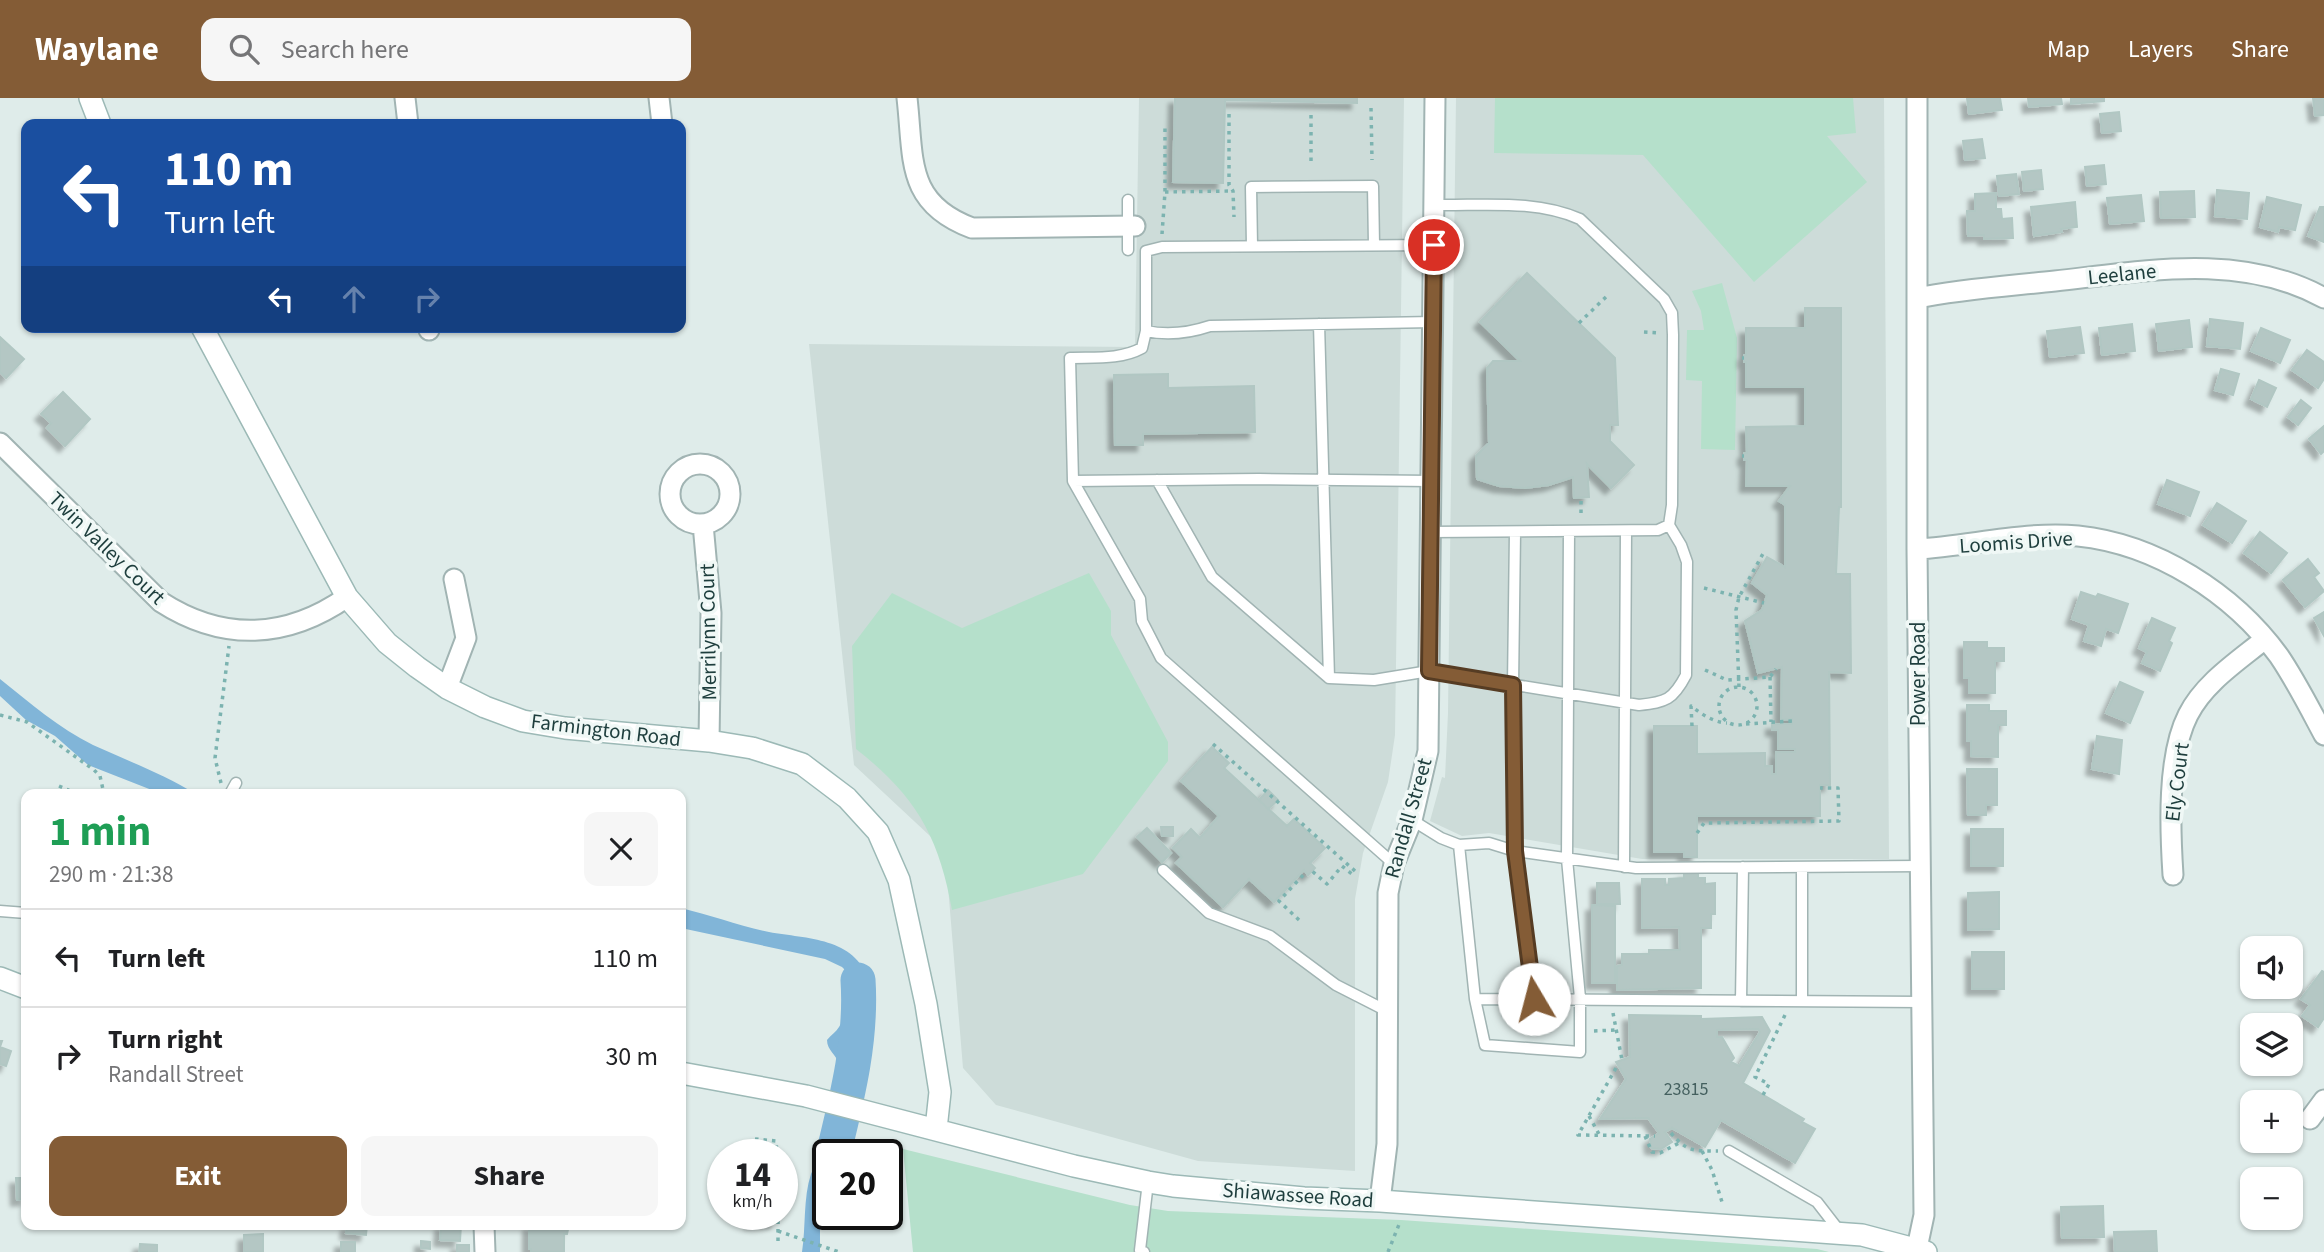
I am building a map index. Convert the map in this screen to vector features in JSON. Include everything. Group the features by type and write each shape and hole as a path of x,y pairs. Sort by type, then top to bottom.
{"street":[{"path":"90,98 98,119"},
{"path":"405,98 407,119"},
{"path":"659,98 661,119"},
{"path":"907,98 916,174 929,203 951,220 972,228 1132,226"},
{"name":"Randall Street","path":"1380,1201 1387,1144 1388,893 1394,864 1412,820 1428,751 1435,98"},
{"name":"Power Road","path":"1917,98 1917,549 1924,1214 1921,1250"},
{"name":"Leelane","path":"1917,298 2160,270 2218,268 2267,276 2295,284 2324,298"},
{"name":"Farmington Road","path":"205,333 347,597 387,643 447,688 485,707 523,721 752,748 802,764 847,798 878,832 899,880 926,1004 940,1092 936,1129"},
{"name":"Twin Valley Court","path":"0,443 161,603 181,615 203,624 230,630 260,631 293,625 328,610 347,597"},
{"name":"Merrilynn Court","path":"704,524 711,613 709,741"},
{"name":"Loomis Drive","path":"1917,549 2031,537 2078,536 2158,556 2195,578 2240,611 2279,657 2324,735"},
{"path":"447,688 466,638 454,579"},
{"name":"Ely Court","path":"2173,875 2171,801 2176,754 2188,715 2211,684 2264,639"},
{"path":"0,978 21,986"},
{"name":"Shiawassee Road","path":"686,1074 806,1096 1074,1166 1173,1186 1304,1198 1841,1233 1862,1235 1921,1250"},
{"path":"2310,1119 2324,1100"},
{"path":"484,1230 485,1252"}],"lane":[{"path":"1252,246 1251,187 1373,186 1374,245"},
{"path":"1128,200 1132,226 1128,250"},
{"path":"1157,480 1212,577 1329,678 1374,680 1429,671 1639,705 1664,702 1677,692 1686,676 1687,562 1681,545 1668,525 1672,505 1672,313 1664,299 1580,219 1543,207 1434,205"},
{"path":"1394,864 1161,658 1142,621 1140,599 1073,481 1070,358 1129,354 1142,348 1146,331 1146,251 1162,247 1434,245"},
{"path":"1146,331 1159,334 1190,333 1210,326 1433,322"},
{"path":"1319,324 1329,678"},
{"path":"1073,481 1431,481"},
{"path":"1430,532 1626,531 1658,530 1668,525"},
{"path":"1459,845 1475,999 1485,1045 1580,1052 1580,998 1567,859 1569,531"},
{"path":"1624,867 1626,531"},
{"path":"1515,532 1515,851 1534,999"},
{"path":"233,789 236,783"},
{"path":"1412,820 1441,838 1459,845 1489,843 1515,851 1624,867 1920,866"},
{"path":"1741,1001 1743,867"},
{"path":"1802,867 1802,1001"},
{"path":"1163,870 1209,913 1270,936 1336,985 1387,1012"},
{"path":"0,911 21,913"},
{"path":"1475,999 1923,1002"},
{"path":"1729,1150 1817,1202 1841,1233"},
{"path":"1144,1252 1140,1250 1149,1182"}],"path":[{"path":"1371,108 1372,160"},
{"path":"1229,114 1229,186 1233,191 1234,217"},
{"path":"1311,114 1311,161"},
{"path":"1162,247 1165,126"},
{"path":"1165,191 1233,191"},
{"path":"1579,323 1609,294"},
{"path":"1644,332 1664,333"},
{"path":"1581,498 1581,513"},
{"path":"1739,687 1736,610 1739,597 1765,550"},
{"path":"1704,587 1764,603"},
{"path":"224,789 215,764 230,630"},
{"path":"1771,722 1770,677 1776,669"},
{"path":"1705,670 1727,680 1770,677"},
{"path":"1730,723 1723,719 1719,705 1725,692 1739,687 1752,693 1756,700 1755,714 1744,724"},
{"path":"1692,726 1691,706 1718,723 1792,721"},
{"path":"0,716 27,722 94,770 100,776 103,789"},
{"path":"1213,744 1355,871 1352,874 1342,866 1327,884 1312,871"},
{"path":"59,786 66,789"},
{"path":"1698,834 1704,823 1839,821 1838,788 1820,788"},
{"path":"1722,816 1722,822"},
{"path":"1750,816 1750,822"},
{"path":"1778,816 1778,822"},
{"path":"1806,816 1806,822"},
{"path":"1299,920 1279,901 1306,872"},
{"path":"1612,1011 1622,1060"},
{"path":"1763,1095 1769,1084 1755,1077 1785,1015"},
{"path":"1594,1031 1616,1030"},
{"path":"1616,1068 1578,1136 1655,1136"},
{"path":"1589,1116 1600,1136"},
{"path":"1671,1133 1679,1143 1693,1151 1729,1150"},
{"path":"1645,1136 1652,1152 1660,1153 1679,1143"},
{"path":"1702,1151 1712,1170 1722,1202"},
{"path":"1388,1252 1401,1220"},
{"path":"778,1241 778,1231 839,1252"}],"shaded area":[{"path":"1139,98 1404,98 1395,735 1388,782 1363,853 1355,899 1355,1171 1198,1161 996,1105 963,1068 945,850 854,765 809,344 1135,347"},
{"path":"1456,98 1884,98 1889,859 1642,859 1489,833 1462,836 1430,821 1442,777 1445,778 1448,713"}],"green space":[{"path":"1495,98 1853,98 1856,133 1827,136 1867,182 1754,282 1643,155 1494,153"},
{"path":"1722,283 1737,338 1735,450 1701,449 1702,381 1686,380 1687,330 1704,330 1701,311 1692,291"},
{"path":"1089,573 1111,611 1111,635 1168,742 1168,761 1083,874 952,910 940,860 921,819 894,783 856,749 852,646 892,593 962,628"},
{"path":"903,1149 1130,1205 1168,1211 1401,1220 1829,1252 913,1252"}],"water":[{"path":"0,679 68,731 186,789 149,789 88,765 55,736 26,720 0,696"},
{"path":"686,909 758,930 828,943 853,956 862,967 869,981 872,1002 869,1013 846,1040 849,1112 846,1139 826,1139 838,1084 837,1061 827,1040 838,1029 845,1015 850,994 850,975 842,967 825,959 686,929"},
{"path":"812,1172 812,1230 820,1230 820,1252 802,1252 808,1183"}],"building":[{"path":"1175,98 1357,98 1357,103 1225,100 1223,183 1173,182"},
{"path":"1967,98 2000,98 2002,110 1969,114"},
{"path":"2028,98 2061,98 2062,104 2029,107"},
{"path":"2071,98 2104,98 2104,101 2071,104"},
{"path":"2313,98 2324,98 2324,115 2315,116"},
{"path":"2119,112 2121,131 2102,133 2100,114"},
{"path":"1982,139 1985,158 1965,160 1963,141"},
{"path":"2104,165 2106,184 2087,186 2085,167"},
{"path":"2041,170 2043,189 2024,191 2022,172"},
{"path":"2016,174 2019,194 1999,196 1997,176"},
{"path":"2217,190 2249,193 2247,219 2215,216"},
{"path":"2194,191 2195,217 2161,218 2160,192"},
{"path":"1996,193 1996,209 2001,209 2002,219 2012,218 2013,238 1984,239 1984,235 1968,236 1967,211 1975,211 1975,194"},
{"path":"2141,195 2144,221 2110,224 2107,198"},
{"path":"2267,197 2301,205 2295,230 2279,227 2278,232 2260,227"},
{"path":"2075,202 2077,227 2034,236 2031,207"},
{"path":"2320,207 2324,207 2324,242 2308,236"},
{"path":"1527,273 1615,358 1618,425 1610,425 1610,441 1634,465 1611,488 1587,464 1589,497 1574,498 1573,477 1549,485 1525,488 1499,486 1477,479 1476,456 1489,443 1487,368 1493,361 1520,361 1480,322"},
{"path":"1805,308 1841,308 1841,507 1836,574 1850,574 1851,673 1829,672 1830,785 1820,785 1820,816 1697,816 1697,857 1684,857 1684,852 1654,852 1654,726 1697,726 1697,754 1765,753 1765,766 1772,766 1772,774 1776,774 1776,752 1795,752 1795,749 1778,749 1778,730 1772,730 1772,724 1792,724 1792,719 1781,720 1782,667 1758,673 1745,621 1762,610 1767,595 1752,583 1767,557 1785,567 1785,505 1779,501 1790,486 1746,486 1747,460 1744,460 1744,453 1747,453 1746,427 1805,426 1805,387 1746,387 1744,355 1746,328 1805,328"},
{"path":"2210,319 2243,323 2240,349 2207,346"},
{"path":"2189,320 2192,347 2159,351 2156,324"},
{"path":"2132,324 2135,351 2102,355 2099,328"},
{"path":"2080,327 2084,353 2050,357 2047,331"},
{"path":"2261,328 2290,340 2280,363 2251,351"},
{"path":"0,337 24,359 6,378 0,372"},
{"path":"2307,350 2324,362 2324,379 2318,388 2292,370"},
{"path":"2221,369 2239,374 2233,395 2215,390"},
{"path":"1168,374 1168,388 1254,386 1255,432 1143,434 1143,445 1115,445 1114,375"},
{"path":"2259,380 2276,388 2267,407 2251,399"},
{"path":"63,392 90,419 65,446 47,428 51,423 41,414"},
{"path":"2301,400 2311,408 2298,425 2288,417"},
{"path":"2324,426 2324,451 2321,454 2309,439"},
{"path":"2167,480 2199,492 2190,516 2158,504"},
{"path":"2217,503 2246,521 2232,543 2203,525"},
{"path":"2260,532 2287,553 2271,573 2244,553"},
{"path":"2308,559 2319,573 2314,577 2324,591 2305,607 2283,580"},
{"path":"2081,592 2096,597 2098,594 2128,604 2118,633 2106,629 2101,646 2084,641 2089,625 2072,619"},
{"path":"2324,612 2324,636 2314,618"},
{"path":"2152,618 2175,628 2169,641 2172,643 2160,671 2142,663 2147,652 2139,648"},
{"path":"1964,642 1987,642 1987,648 2004,648 2004,661 1995,661 1995,693 1969,693 1969,678 1964,678"},
{"path":"2120,682 2143,692 2130,723 2106,713"},
{"path":"1967,705 1989,705 1989,711 2006,711 2006,725 1998,725 1998,757 1971,756 1971,741 1967,741"},
{"path":"2097,736 2122,740 2119,774 2092,769"},
{"path":"1212,747 1229,763 1224,768 1287,826 1294,819 1325,848 1310,863 1315,868 1308,875 1304,870 1274,902 1249,879 1223,907 1176,863 1182,857 1173,848 1191,829 1200,838 1219,816 1181,781"},
{"path":"1967,769 1997,769 1997,805 1986,805 1986,815 1968,815"},
{"path":"1268,790 1278,800 1268,809 1259,800"},
{"path":"1161,827 1173,827 1173,836 1162,836"},
{"path":"1147,828 1171,853 1162,862 1137,837"},
{"path":"1971,829 2003,829 2003,866 1971,866"},
{"path":"1684,873 1698,873 1698,878 1705,878 1705,884 1715,883 1715,914 1711,914 1711,928 1701,928 1701,988 1617,990 1617,966 1622,965 1622,954 1649,954 1649,950 1680,950 1679,927 1642,928 1642,879 1665,879 1665,885 1669,885 1669,879 1684,878"},
{"path":"1597,883 1619,883 1620,904 1597,904"},
{"path":"1999,892 1999,929 1968,930 1968,893"},
{"path":"1592,905 1615,906 1615,983 1592,983"},
{"path":"1972,952 2004,952 2004,989 1972,989"},
{"path":"2322,971 2324,972 2324,1018 2318,1027 2303,1017 2310,1005 2301,999"},
{"path":"1629,1015 1701,1016 1701,1019 1762,1017 1770,1031 1743,1083 1804,1119 1802,1122 1815,1129 1795,1163 1721,1120 1705,1147 1672,1128 1665,1132 1672,1142 1661,1149 1651,1148 1650,1139 1659,1133 1648,1118 1600,1119 1626,1079 1616,1062 1630,1057","holes":["1758,1029 1760,1032 1739,1066 1731,1062 1734,1058 1722,1037 1717,1037 1717,1030"]},
{"path":"0,1047 11,1051 6,1066 0,1064"},
{"path":"16,1178 21,1178 21,1200 17,1200"},
{"path":"2103,1206 2104,1237 2062,1238 2061,1207"},
{"path":"346,1230 366,1230 366,1235 346,1233"},
{"path":"441,1230 461,1230 460,1241 440,1240"},
{"path":"529,1230 568,1230 567,1234 564,1234 564,1252 531,1252"},
{"path":"2156,1231 2157,1252 2115,1252 2114,1232"},
{"path":"263,1234 263,1252 244,1252 244,1235"},
{"path":"421,1241 430,1242 430,1249 421,1248"},
{"path":"341,1242 355,1242 355,1252 341,1252"},
{"path":"140,1244 157,1245 157,1252 139,1252"},
{"path":"457,1245 469,1245 469,1252 457,1252"}],"waterway":[{"path":"837,1139 856,1047 858,980"}],"route":[{"path":"1434,245 1429,671 1513,685 1515,851 1534,999"}]}
